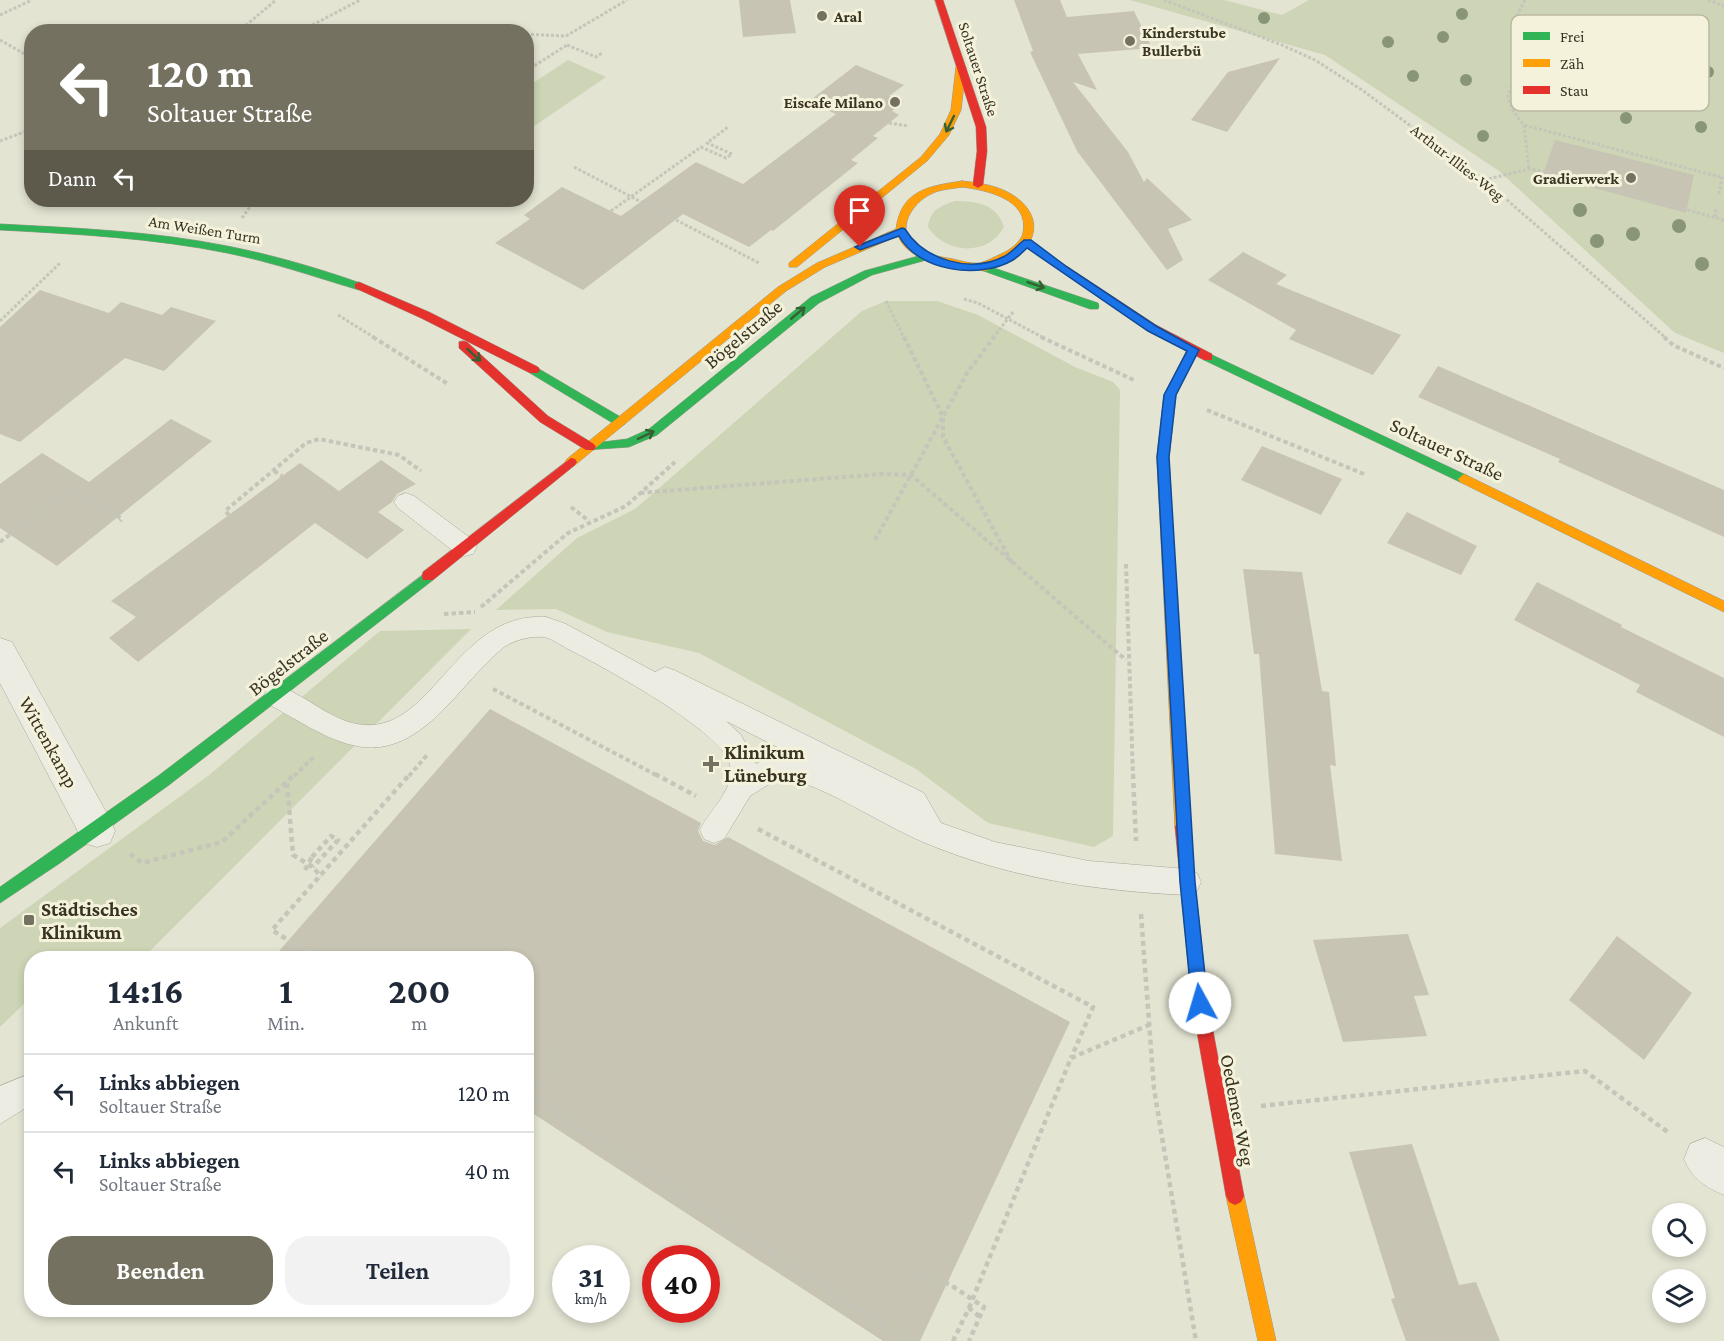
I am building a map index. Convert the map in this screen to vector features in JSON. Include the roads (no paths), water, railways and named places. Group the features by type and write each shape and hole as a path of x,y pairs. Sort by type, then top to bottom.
{"main road":[{"name":"Soltauer Straße","path":"939,0 981,127 982,151 978,184"},
{"name":"Bögelstraße","path":"641,384 652,380 924,159 944,135 957,110 961,67"},
{"path":"902,231 903,211 920,194 947,185 978,184 1004,192 1023,206 1032,224 1027,243"},
{"name":"Am Weißen Turm","path":"0,227 127,234 222,245 334,275 431,316 580,394 620,422"},
{"name":"Soltauer Straße","path":"902,231 909,245 926,257 952,266 981,266 1009,258 1027,243 1063,270 1152,328 1193,350 1580,534 1724,607"},
{"name":"Bögelstraße","path":"0,896 97,831 278,696 590,447 782,289 821,265 902,231"},
{"name":"Bögelstraße","path":"590,447 629,443 653,432 814,300 843,282 873,269 926,257"},
{"name":"Soltauer Straße","path":"981,266 1152,328"},
{"name":"Bögelstraße","path":"748,301 782,289"},
{"name":"Am Weißen Turm","path":"431,316 544,419 590,447"},
{"name":"Oedemer Weg","path":"1193,350 1170,395 1163,457 1187,882 1200,1003 1216,1111 1267,1341"},
{"path":"580,394 600,394"}],"street":[{"name":"Wittenkamp","path":"0,652 97,831"}],"lane":[{"path":"406,502 465,547"},
{"path":"278,696 341,730 365,737 393,732 412,723 494,640 519,629 545,627 618,661 720,731 742,758 743,787"},
{"path":"618,661 641,666 914,802 931,832"},
{"path":"720,821 743,787 779,763 807,770 931,832 992,856 1059,872 1187,882"},
{"path":"0,1108 8,1100 24,1092"}],"place":[{"name":"Aral","path":"822,16"},
{"name":"Kinderstube Bullerbü","path":"1130,41"},
{"name":"Eiscafe Milano","path":"895,102"},
{"name":"Gradierwerk","path":"1631,178"},
{"name":"Klinikum Lüneburg","path":"711,764"},
{"name":"Städtisches Klinikum","path":"29,920"}]}
